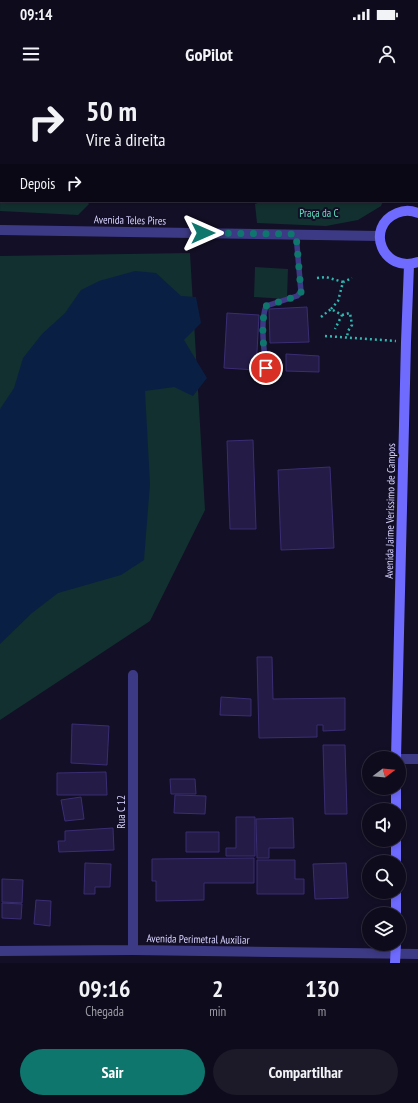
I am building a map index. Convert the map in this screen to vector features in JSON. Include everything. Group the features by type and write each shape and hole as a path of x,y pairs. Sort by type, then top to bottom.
{"street":[{"path":"380,236 386,220 400,211 411,208"},
{"name":"Avenida Teles Pires","path":"0,230 380,236"},
{"name":"Avenida Jaime Veríssimo de Campos","path":"380,236 381,246 385,254 392,260 400,264 414,263 406,342 396,751"},
{"name":"Rua C 12","path":"133,674 133,950"},
{"path":"406,759 418,759"},
{"name":"Avenida Perimetral Auxiliar","path":"0,951 133,950 418,954"}],"lane":[{"path":"266,368 263,312 266,306 297,296 301,292 296,234"}],"path":[{"path":"318,278 326,277 343,282 352,278"},
{"path":"321,317 338,301 343,282"},
{"path":"331,309 342,315 350,313 352,325 348,332 347,338"},
{"path":"335,329 342,315"},
{"path":"325,336 406,342"}],"green space":[{"path":"0,202 87,202 89,204 78,215 0,211"},
{"name":"Praça da C","path":"260,202 383,202 381,206 358,220 326,226 257,223 255,204"},
{"path":"190,253 205,510 150,621 0,720 0,256"},
{"path":"255,267 288,269 287,299 254,297"}],"water":[{"path":"135,271 156,273 181,296 196,297 201,323 184,340 207,378 193,396 174,387 145,391 150,484 144,560 121,575 58,593 32,613 0,644 0,409 14,388 23,358 42,334 65,313 81,290 99,281"}],"building":[{"path":"307,307 309,342 270,343 269,309"},
{"path":"227,313 259,315 256,370 224,368"},
{"path":"286,354 319,356 319,372 286,371"},
{"path":"253,440 256,529 230,529 227,441"},
{"path":"330,467 334,548 281,550 278,470"},
{"path":"257,657 272,657 273,699 345,698 345,730 323,731 323,725 317,725 317,737 259,738"},
{"path":"221,697 251,699 251,716 220,715"},
{"path":"72,724 109,726 107,765 71,763"},
{"path":"323,745 345,745 347,814 325,814"},
{"path":"106,772 107,795 57,795 57,773"},
{"path":"170,779 195,779 196,794 171,794"},
{"path":"175,795 206,796 205,814 174,813"},
{"path":"81,797 84,819 65,821 61,800"},
{"path":"236,817 255,817 255,856 226,856 226,848 236,848"},
{"path":"293,818 294,848 269,848 269,858 257,858 256,819"},
{"path":"113,828 114,850 59,852 58,841 65,841 65,831"},
{"path":"186,832 219,832 219,852 186,852"},
{"path":"254,858 254,883 204,883 204,900 156,901 156,881 152,881 152,859"},
{"path":"257,860 295,860 295,879 304,879 304,894 257,894"},
{"path":"85,863 111,864 110,887 95,887 95,894 84,894"},
{"path":"346,863 348,898 315,899 313,864"},
{"path":"2,879 23,880 22,903 2,902"},
{"path":"36,900 51,901 50,926 34,924"},
{"path":"2,903 22,904 21,919 2,918"}],"route":[{"path":"203,233 296,234 301,292 297,296 266,306 263,312 266,368"}]}
